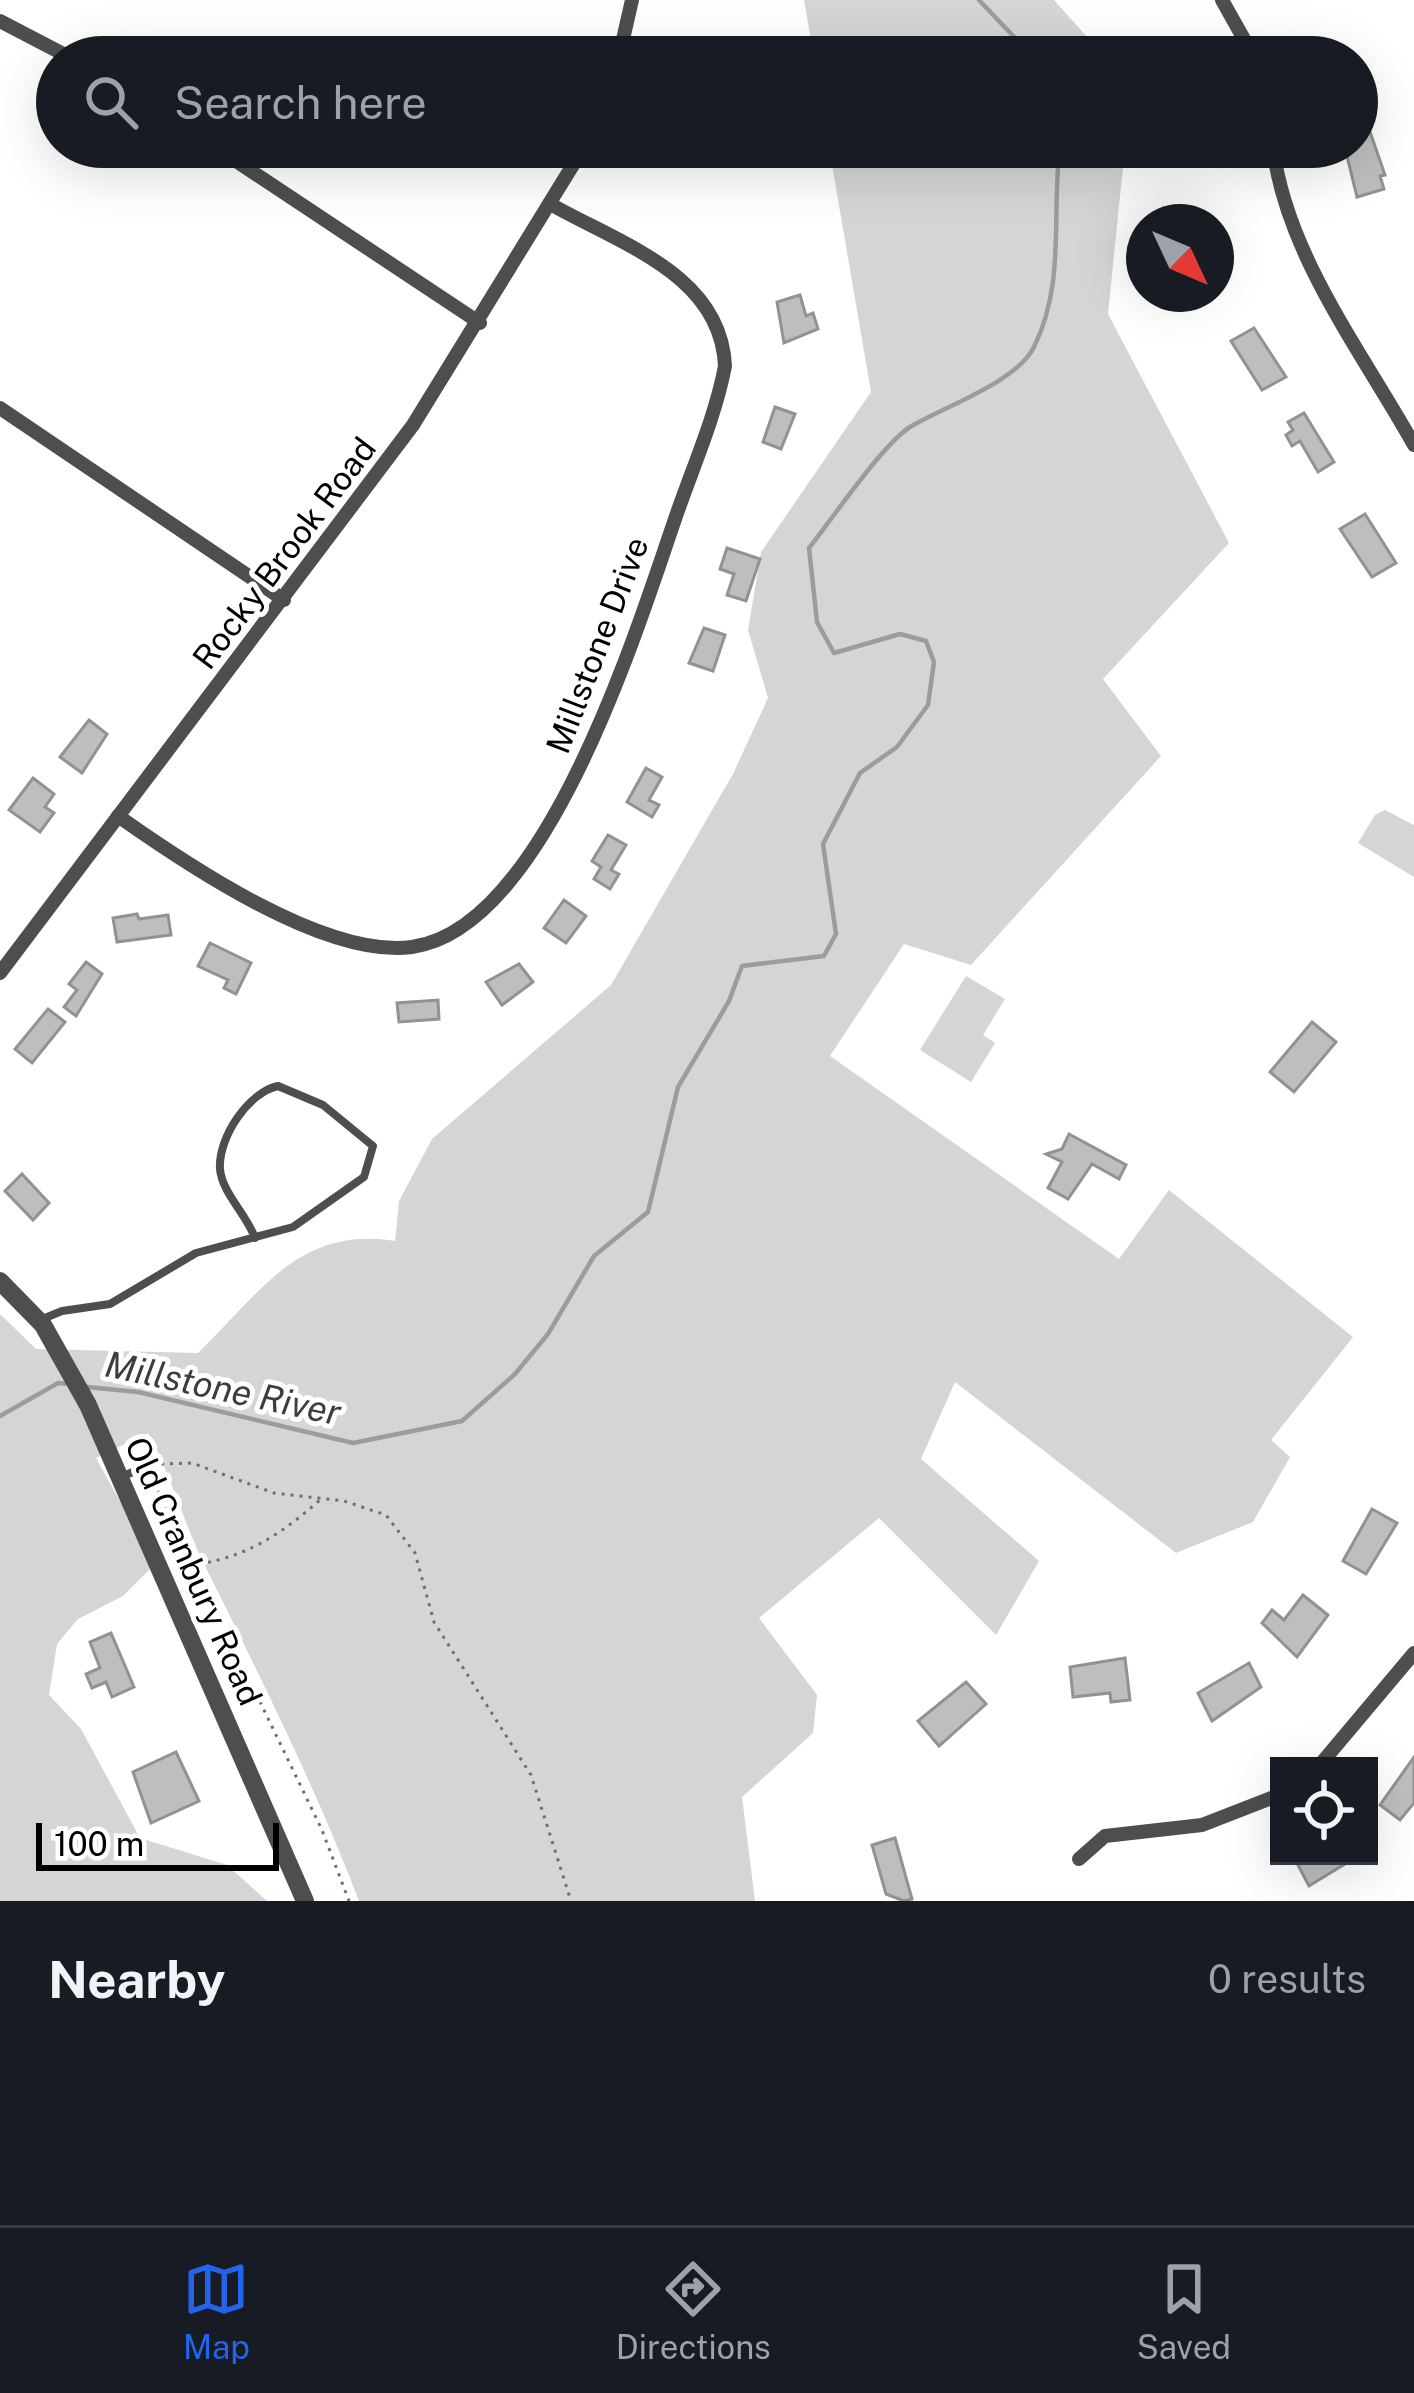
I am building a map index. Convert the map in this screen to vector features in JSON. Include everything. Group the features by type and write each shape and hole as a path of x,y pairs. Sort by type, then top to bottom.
{"street":[{"path":"624,36 632,0"},
{"path":"1222,0 1242,36"},
{"path":"0,21 36,40"},
{"path":"246,168 480,323"},
{"name":"Rocky Brook Road","path":"0,973 284,600 480,323 572,168"},
{"path":"1276,168 1295,234 1414,445"},
{"name":"Millstone Drive","path":"118,816 178,859 269,909 386,948 432,943 471,921 540,834 614,694 724,366 718,324 698,293 552,205"},
{"path":"0,408 284,600"},
{"name":"Old Cranbury Road","path":"0,1281 39,1321 65,1359 305,1901"},
{"path":"1327,1757 1414,1653"},
{"path":"1079,1858 1105,1836 1202,1825 1270,1799"}],"lane":[{"path":"39,1321 62,1311 110,1304 170,1264 255,1238 293,1226 364,1177 373,1146 344,1118 278,1086 250,1100 226,1143 220,1168 255,1238"},
{"path":"120,1478 147,1466"}],"path":[{"path":"147,1466 192,1462 274,1493 321,1498 386,1515 415,1553 434,1622 531,1775 571,1901"},
{"path":"158,1491 198,1564 322,1830 349,1901"},
{"path":"198,1564 230,1559 271,1540 321,1498"}],"shaded area":[{"path":"804,0 1054,0 1086,36 810,36"},
{"path":"833,168 1123,168 1108,314 1229,543 1103,679 1161,756 971,965 904,944 830,1056 1119,1259 1169,1190 1353,1337 1271,1440 1290,1457 1253,1522 1176,1553 955,1382 921,1459 1039,1561 996,1635 879,1518 759,1618 817,1695 813,1733 742,1797 755,1901 359,1901 306,1774 198,1551 148,1433 96,1458 155,1564 123,1596 78,1619 57,1644 49,1695 81,1729 140,1838 227,1865 267,1901 0,1901 0,1314 36,1349 198,1353 263,1287 307,1254 362,1239 395,1241 399,1201 432,1139 611,985 733,774 768,698 748,630 761,552 871,392"},
{"path":"1385,810 1414,825 1414,877 1358,843 1375,815"},
{"path":"966,976 1005,999 983,1035 995,1043 971,1082 920,1050"}],"building":[{"path":"1378,155 1384,189 1357,197 1350,168 1378,168"},
{"path":"800,295 806,316 813,313 818,329 784,343 777,302"},
{"path":"1254,328 1286,377 1262,390 1231,341"},
{"path":"775,407 795,414 781,449 763,442"},
{"path":"1304,413 1334,462 1318,472 1300,441 1292,446 1286,435 1293,430 1288,422"},
{"path":"1365,514 1396,563 1372,577 1340,529"},
{"path":"727,548 760,559 746,601 727,595 734,574 720,569"},
{"path":"704,628 725,635 713,671 689,663"},
{"path":"89,720 107,734 82,773 60,757"},
{"path":"646,768 662,777 649,800 659,805 652,817 627,802"},
{"path":"33,778 54,794 45,807 54,813 40,832 9,810"},
{"path":"608,835 626,845 611,870 619,874 610,889 594,879 601,867 592,861"},
{"path":"564,900 586,916 566,943 544,928"},
{"path":"137,914 139,919 168,915 171,935 117,942 113,918"},
{"path":"210,943 251,963 236,994 224,988 228,980 198,966"},
{"path":"86,962 102,974 76,1016 64,1007 77,990 69,984"},
{"path":"519,964 533,982 502,1005 486,982"},
{"path":"438,1000 439,1019 399,1022 397,1003"},
{"path":"48,1009 65,1022 32,1063 15,1049"},
{"path":"1312,1022 1336,1042 1294,1092 1270,1072"},
{"path":"1069,1134 1126,1165 1119,1179 1092,1164 1068,1199 1048,1188 1062,1162 1046,1154 1062,1149"},
{"path":"22,1174 49,1203 33,1220 5,1191"},
{"path":"1372,1509 1397,1523 1366,1574 1343,1561"},
{"path":"1303,1595 1328,1615 1297,1657 1262,1623 1272,1610 1284,1620"},
{"path":"111,1633 134,1687 112,1697 106,1682 92,1688 86,1674 100,1668 90,1642"},
{"path":"1125,1658 1130,1700 1111,1702 1110,1693 1073,1697 1070,1667"},
{"path":"1249,1663 1261,1687 1212,1721 1198,1693"},
{"path":"966,1682 986,1704 939,1746 918,1721"},
{"path":"176,1752 199,1801 151,1823 133,1772"},
{"path":"1414,1757 1414,1803 1400,1820 1380,1805"},
{"path":"895,1838 912,1899 904,1901 886,1894 872,1845"},
{"path":"1298,1865 1343,1865 1309,1886"}],"waterway":[{"name":"Millstone River","path":"979,0 1013,36"},
{"name":"Millstone River","path":"87,1387 138,1392 353,1443 462,1421 515,1374 548,1334 594,1256 648,1212 678,1087 729,1001 742,966 824,956 836,934 823,844 860,773 897,747 928,705 934,662 926,641 900,634 834,653 817,622 809,548 899,436 996,382 1034,347 1054,273 1058,168"},
{"name":"Millstone River","path":"0,1416 58,1383 70,1384"}]}
